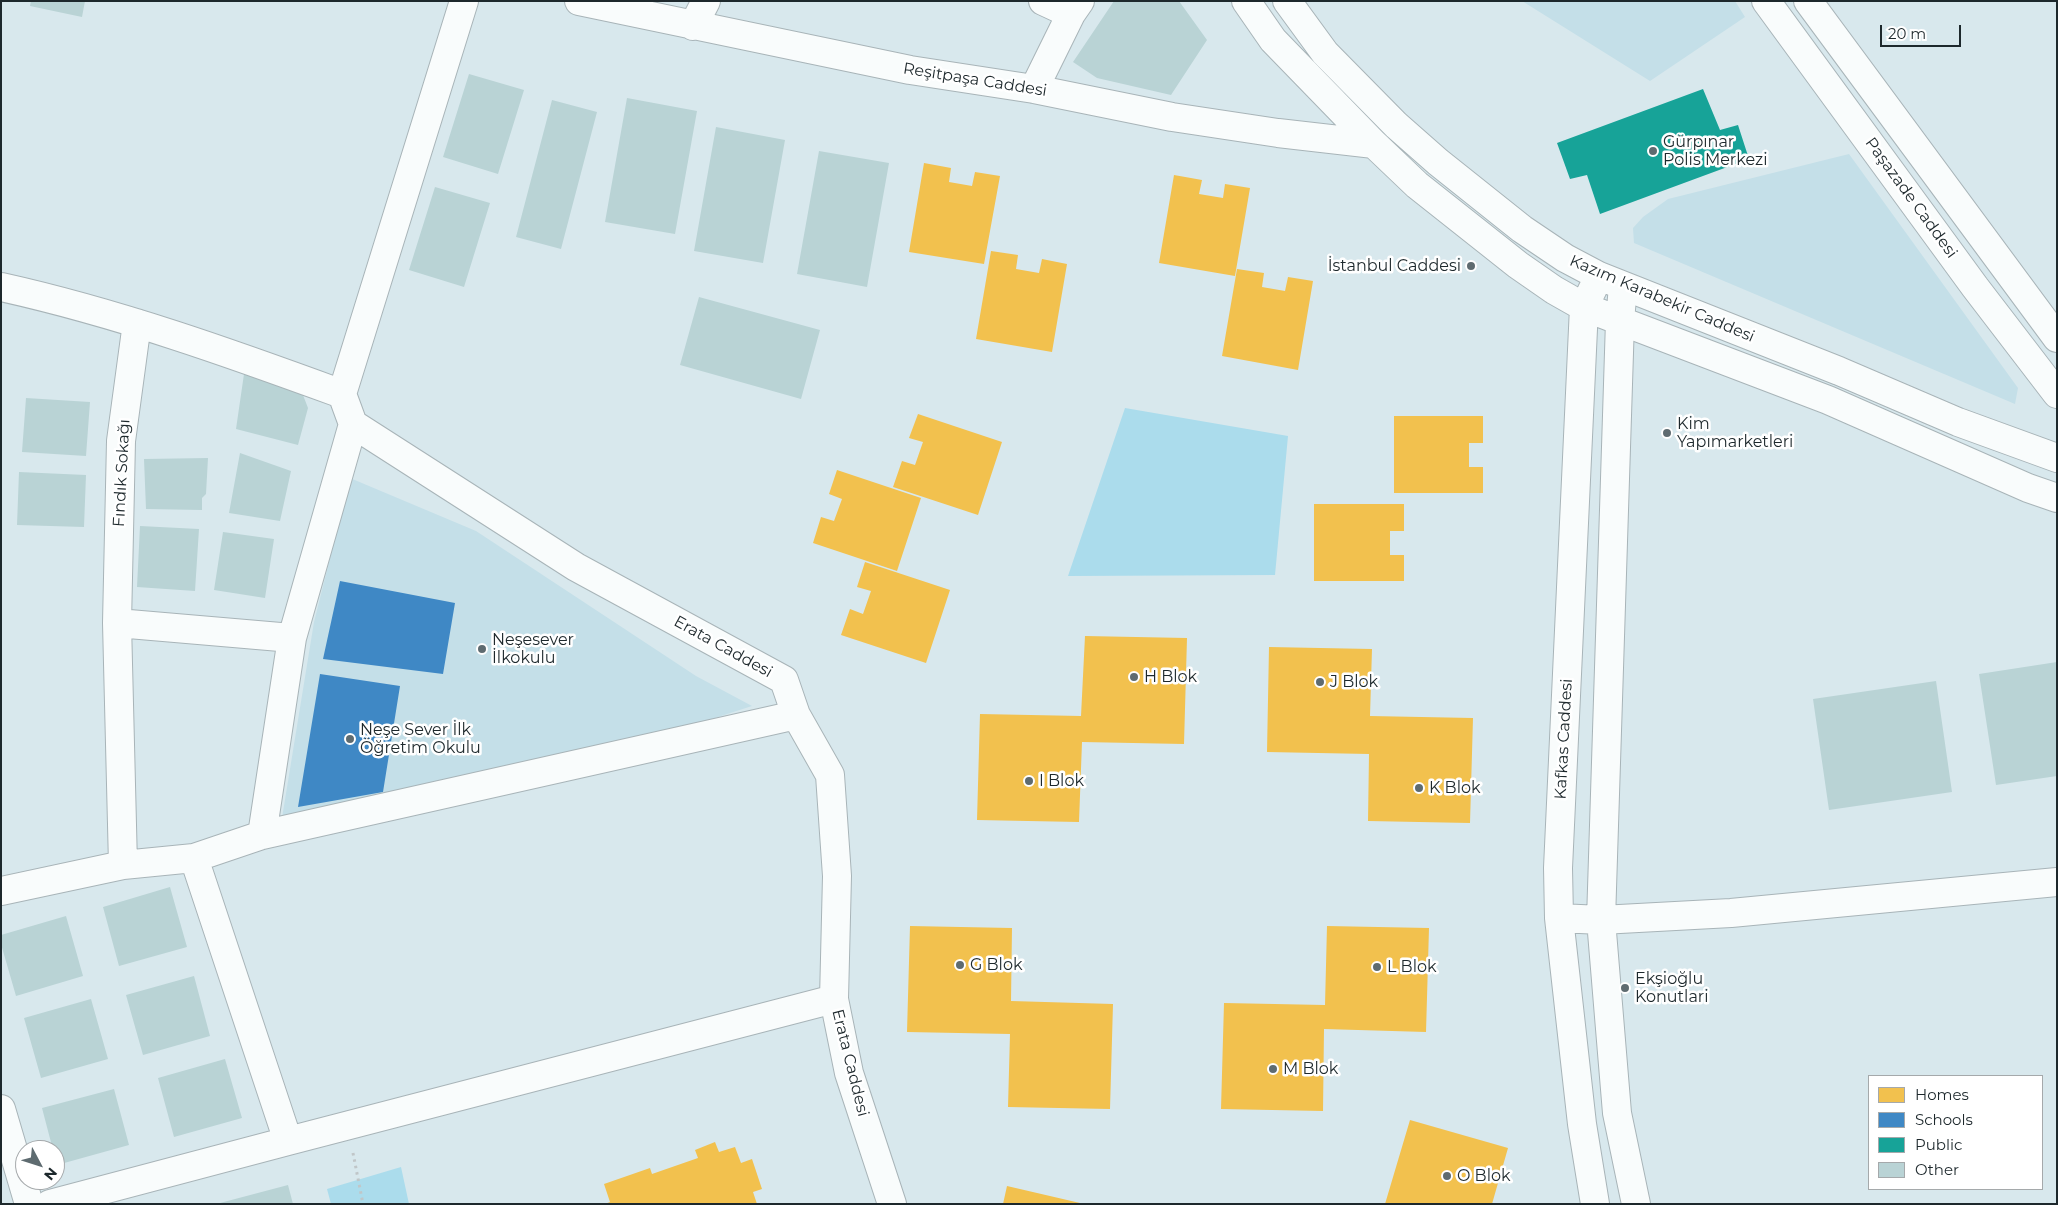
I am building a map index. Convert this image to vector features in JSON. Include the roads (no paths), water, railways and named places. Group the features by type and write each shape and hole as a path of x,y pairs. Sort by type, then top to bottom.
{"street":[{"path":"262,835 292,638 353,424 342,394 464,1"},
{"name":"Reşitpaşa Caddesi","path":"579,1 910,70 1034,88 1172,117 1278,133 1374,144"},
{"path":"693,26 706,1"},
{"path":"1034,88 1075,8 1043,1"},
{"path":"1246,1 1273,40 1374,144 1417,185 1518,265 1554,290 1584,307 1828,400 2028,488 2057,498"},
{"name":"Kazım Karabekir Caddesi","path":"1287,1 1325,53 1396,125 1438,162 1522,229 1564,258 1599,276 1839,371 1958,422 2057,458"},
{"name":"Paşazade Caddesi","path":"1766,1 1975,287 2057,394"},
{"path":"1808,1 2057,338"},
{"path":"1374,144 1396,125"},
{"name":"Kafkas Caddesi","path":"1595,1204 1582,1124 1559,918 1558,868 1584,307 1599,276"},
{"path":"1624,286 1620,321 1601,920 1617,1113 1636,1204"},
{"path":"1,288 33,294 137,323 342,394"},
{"name":"Fındık Sokağı","path":"123,865 117,623 121,441 137,323"},
{"name":"Erata Caddesi","path":"353,424 576,567 784,680 796,715 830,775 837,876 834,999 849,1072 892,1204"},
{"path":"117,623 292,638"},
{"path":"1,891 123,865 194,858 262,835 796,715"},
{"path":"194,858 288,1141"},
{"path":"1559,918 1601,920 1731,913 2057,882"},
{"path":"50,1204 834,999"},
{"path":"1,1109 29,1204"}],"place":[{"name":"Gürpınar Polis Merkezi","path":"1653,151"},
{"name":"İstanbul Caddesi","path":"1471,266"},
{"name":"Kim Yapımarketleri","path":"1667,433"},
{"name":"Neşesever İlkokulu","path":"482,649"},
{"name":"H Blok","path":"1134,677"},
{"name":"J Blok","path":"1320,682"},
{"name":"Neşe Sever İlk Öğretim Okulu","path":"350,739"},
{"name":"I Blok","path":"1029,781"},
{"name":"K Blok","path":"1419,788"},
{"name":"G Blok","path":"960,965"},
{"name":"L Blok","path":"1377,967"},
{"name":"Ekşioğlu Konutlari","path":"1625,988"},
{"name":"M Blok","path":"1273,1069"},
{"name":"O Blok","path":"1447,1176"}]}
